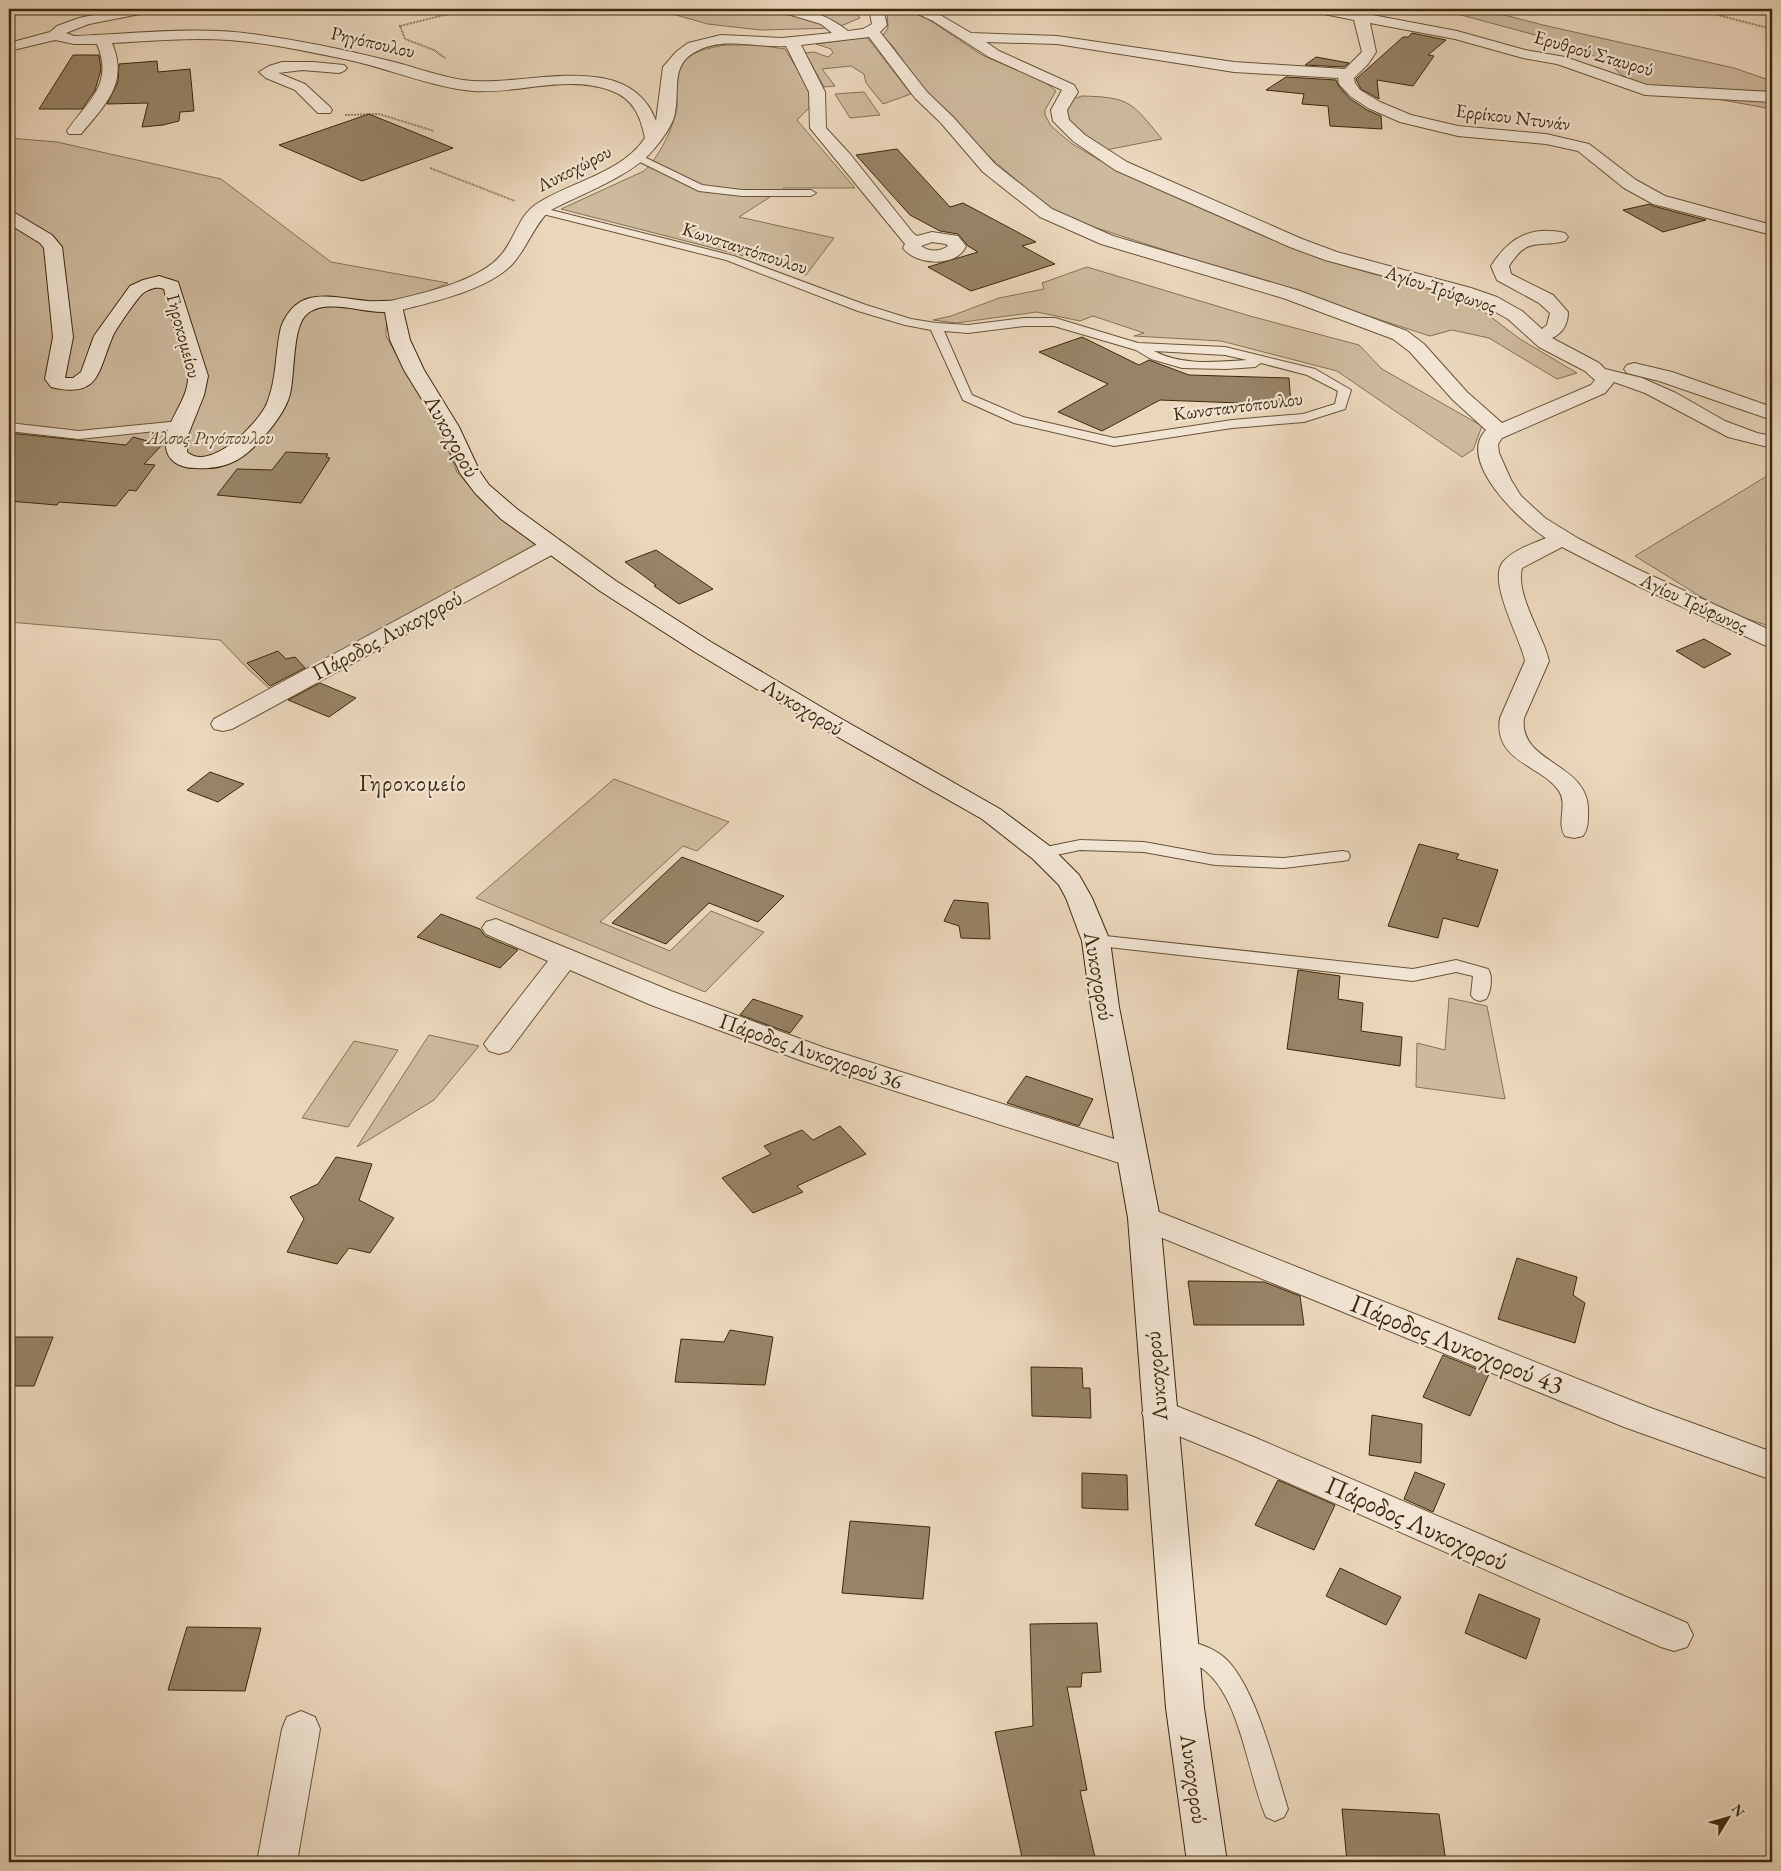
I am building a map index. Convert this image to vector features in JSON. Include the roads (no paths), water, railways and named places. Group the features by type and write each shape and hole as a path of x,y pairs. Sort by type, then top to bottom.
{"street":[{"path":"9,47 57,34 59,30 91,20 145,9"},
{"path":"786,9 826,21 845,36"},
{"path":"876,9 881,24 872,31 920,95 947,120 989,168 1046,213 1107,240 1290,294 1400,335 1417,348 1460,396 1500,431 1594,391 1604,382 1599,372 1618,368 1642,370 1665,376 1772,414"},
{"name":"Αγίου Τρύφωνος","path":"919,9 938,18 994,54 1048,76 1066,86 1070,92 1058,113 1064,125 1086,144 1130,171 1296,243 1331,256 1448,287 1490,301 1515,315 1538,337 1557,350 1599,372 1635,382 1724,428 1742,435 1772,442"},
{"name":"Ερυθρού Σταυρού","path":"1319,9 1457,35 1523,54 1560,60 1640,89 1772,97"},
{"path":"968,37 1057,40 1234,67 1348,74 1363,61 1369,52 1361,17"},
{"name":"Λυκοχώρου","path":"393,306 439,296 490,274 508,259 532,218 539,210 623,167 638,157 653,139 667,116 671,67 674,62 693,47 704,42 721,40 791,41 845,36 872,31"},
{"name":"Ρηγόπουλου","path":"57,34 70,39 188,36 238,37 302,47 402,68 444,80 481,86 573,80 610,84 628,92 638,100 653,139"},
{"path":"75,131 100,98 110,77 112,67 103,39"},
{"path":"791,41 817,92 818,128 844,157 907,237 914,242"},
{"path":"324,110 300,87 267,72 274,69 292,67 380,70 402,68"},
{"name":"Ερρίκου Ντυνάν","path":"1348,74 1346,78 1347,84 1355,93 1374,105 1406,119 1458,131 1546,139 1583,147 1626,181 1659,200 1772,230"},
{"name":"Γηροκομείου","path":"9,217 46,239 53,247 63,337 54,378 58,383 70,384 86,380 90,374 103,336 136,290 156,282 172,286 198,376 198,386 180,425 176,450 186,461 208,462 232,456 239,451 277,404 292,321 300,309 311,304 333,300 365,306 393,306"},
{"path":"1538,337 1552,332 1558,320 1559,312 1546,299 1506,279 1500,266 1512,250 1526,239 1533,237 1559,237"},
{"name":"Λυκοχορού","path":"393,306 400,340 414,370 449,427 473,479 503,509 608,586 703,647 824,719 991,814 1042,853 1070,881 1079,898 1096,941 1105,1007 1144,1218 1180,1650 1194,1782 1206,1862"},
{"name":"Αγίου Τρύφωνος","path":"1500,431 1491,436 1487,445 1490,458 1505,489 1519,506 1563,538 1628,573 1772,640"},
{"path":"1563,538 1518,560 1510,569 1509,580 1512,592 1537,661 1511,724 1513,736 1523,750 1560,779 1573,794 1575,799 1574,830"},
{"name":"Πάροδος Λυκοχορού","path":"223,724 551,546"},
{"name":"Πάροδος Λυκοχορού 36","path":"496,928 661,998 815,1055 1132,1156"},
{"path":"499,1044 564,958"},
{"name":"Πάροδος Λυκοχορού 43","path":"1144,1218 1636,1417 1772,1466"},
{"name":"Πάροδος Λυκοχορού","path":"1159,1413 1244,1448 1674,1635"},
{"path":"277,1862 301,1729"}],"lane":[{"path":"638,157 699,188 742,193 811,193"},
{"name":"Κωνσταντόπουλου","path":"539,210 730,258 877,313 936,327 975,329 1047,322 1074,327 1137,347 1154,357 1176,364 1229,365 1268,362 1311,372 1345,390 1341,406 1304,418 1232,424 1114,442 1019,420 967,397 936,327"},
{"path":"9,426 79,435 180,425"},
{"path":"1042,853 1080,845 1144,847 1215,860 1284,864 1342,856"},
{"path":"1096,941 1413,975 1456,966 1482,973 1480,995"},
{"path":"1180,1650 1204,1656 1222,1670 1228,1679 1248,1725 1275,1810"}],"district":[{"name":"Γηροκομείο","path":"413,782"}],"park label":[{"name":"Άλσος Ριγόπουλου","path":"210,437"}]}
